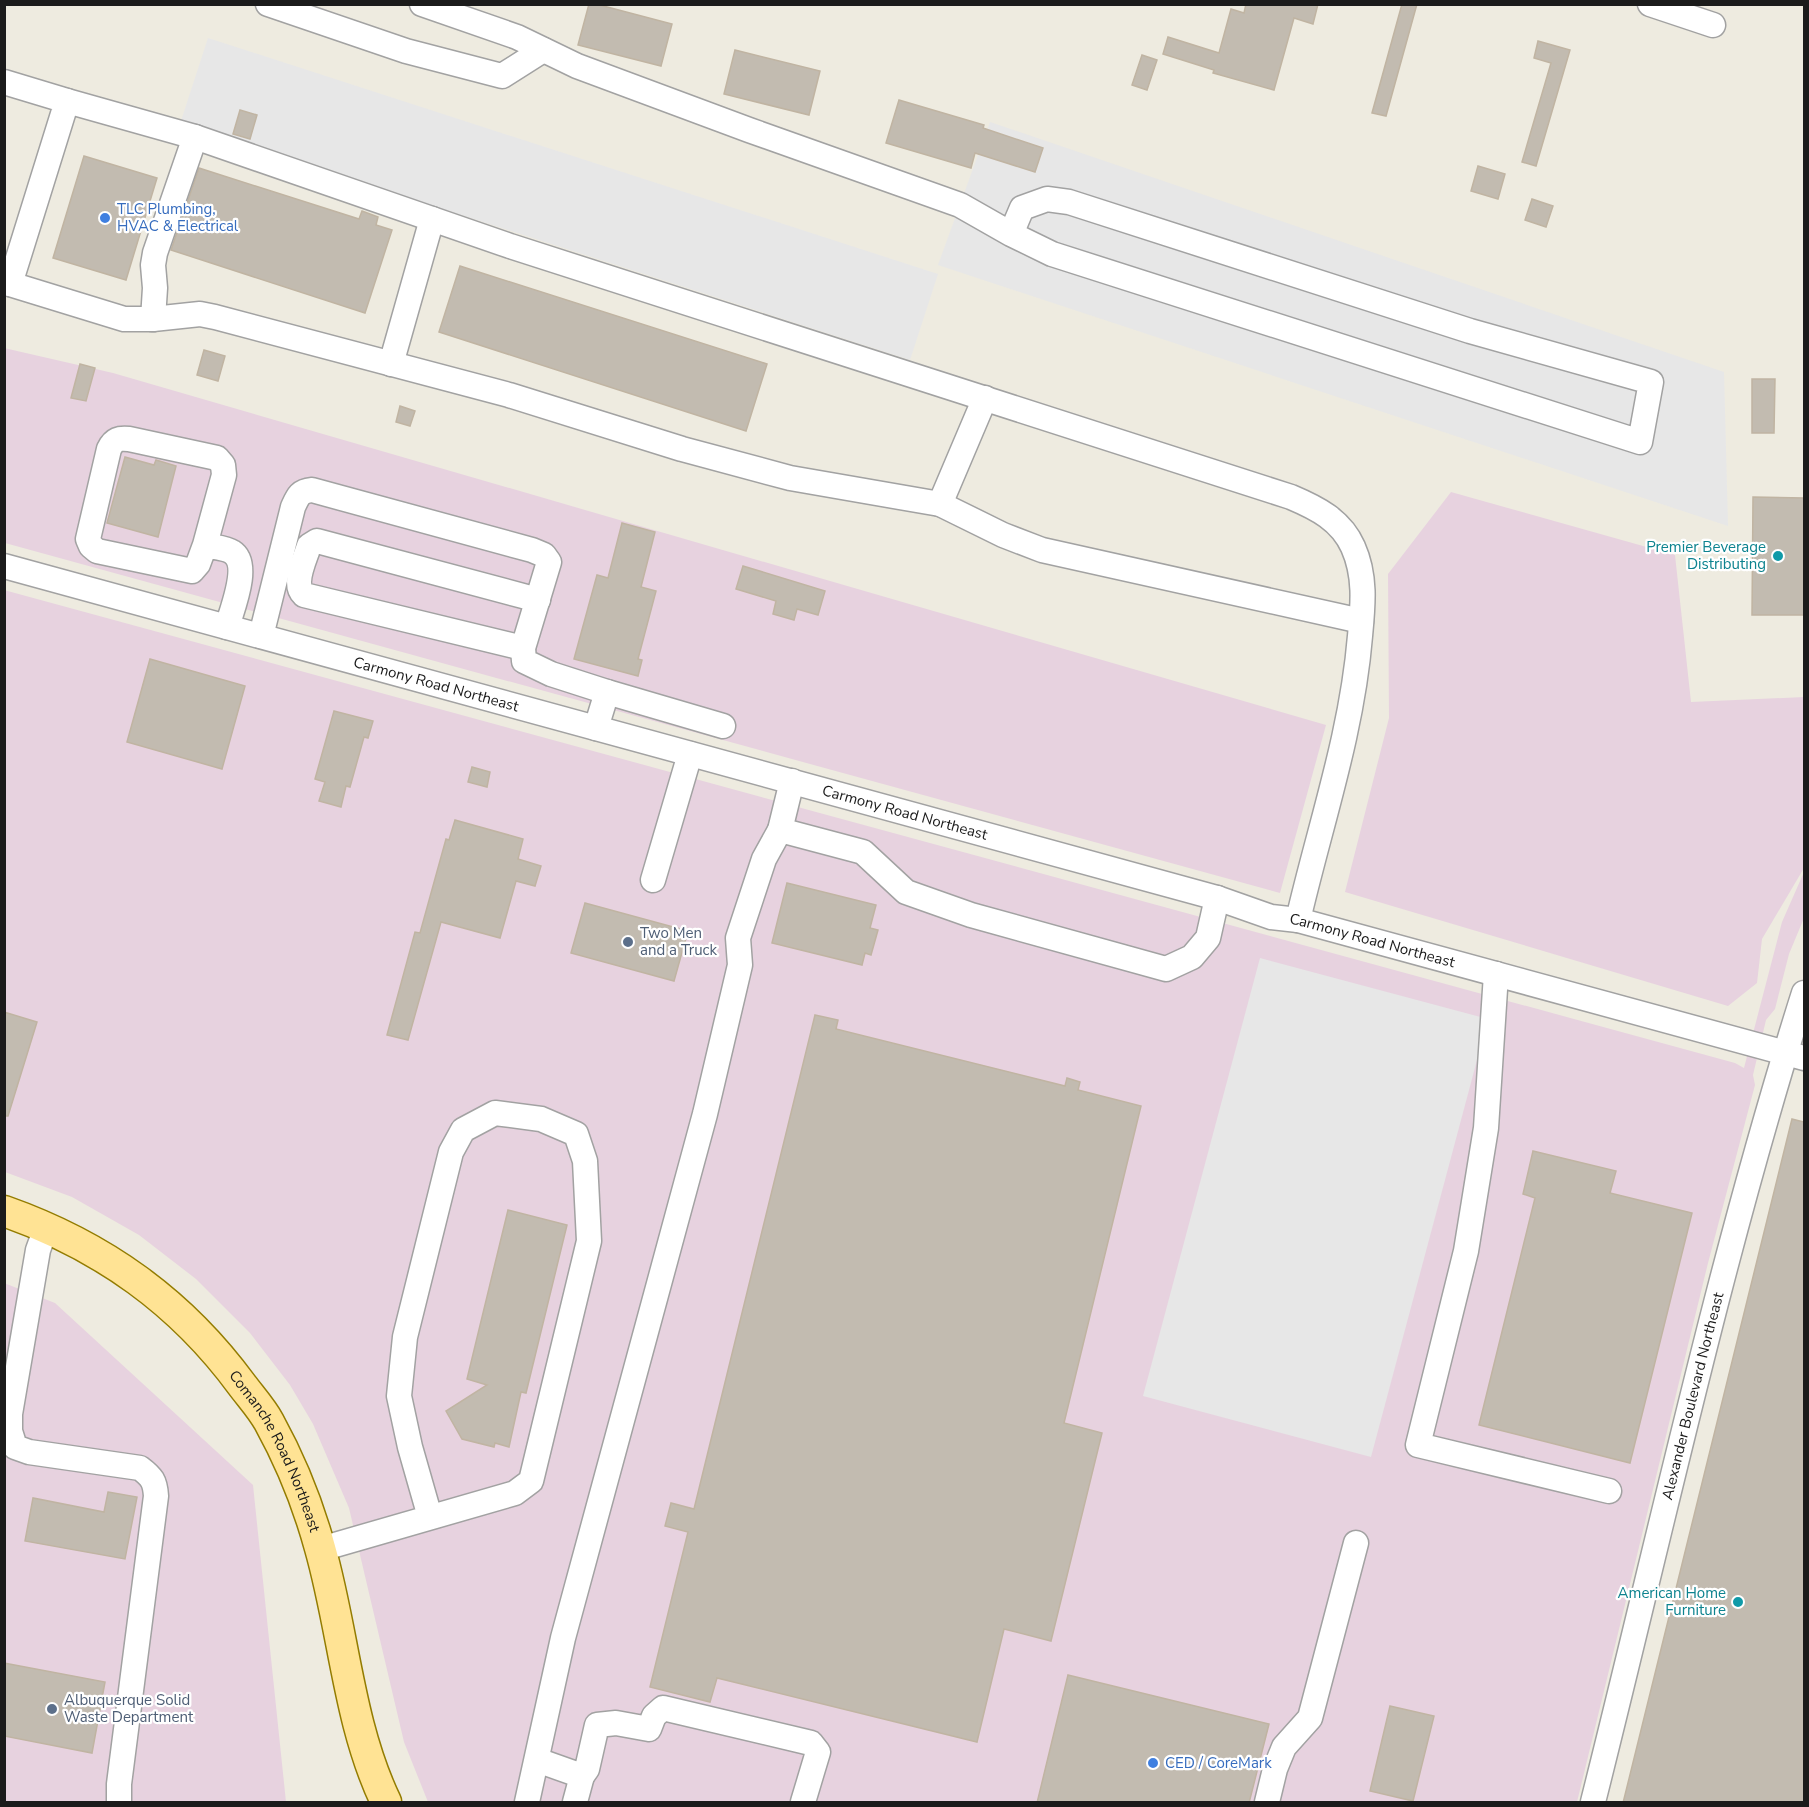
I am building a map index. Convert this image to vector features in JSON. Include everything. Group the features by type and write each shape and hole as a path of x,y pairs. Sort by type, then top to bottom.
{"main road":[{"name":"Comanche Road Northeast","path":"4,1211 106,1257 171,1305 227,1365 268,1421 302,1489 321,1549 357,1716 373,1776 386,1803"}],"street":[{"path":"268,4 406,51 502,76 543,50"},
{"path":"422,4 517,37 588,70 960,205 1011,234 1052,254 1640,442 1651,382 1470,330 1069,202 1047,199 1022,208 1011,234"},
{"path":"1650,4 1713,25"},
{"path":"4,82 195,137 510,246 986,398 1319,508 1331,517 1353,545 1364,588 1350,716 1298,920"},
{"path":"67,101 7,284 124,319 153,319 200,314 509,395 682,449 790,478 940,504 1003,535 1042,550 1362,621"},
{"path":"153,319 155,253 195,137"},
{"path":"391,364 432,219"},
{"path":"940,504 986,398"},
{"path":"119,438 129,439 162,446 217,458 224,465 224,476 205,545 198,564 192,571 97,551 90,546 88,539 109,449 113,441 119,438"},
{"path":"261,636 293,507 298,495 303,491 312,490 544,555 549,562 523,648 524,661 551,674 607,693 723,726"},
{"path":"523,648 304,595 299,591 298,583 309,546 317,541 538,600"},
{"path":"205,545 232,552 241,562 241,573 227,627"},
{"name":"Carmony Road Northeast","path":"4,566 1217,898 1271,917 1298,920 1795,1055"},
{"path":"596,728 607,693"},
{"path":"653,880 690,754"},
{"path":"527,1803 563,1638 705,1114 740,965 738,939 764,859 780,830 792,781"},
{"path":"780,830 863,852 906,892 971,915 1166,969 1192,957 1208,938 1217,898"},
{"path":"1496,974 1485,1139 1466,1251 1418,1445 1609,1491"},
{"name":"Alexander Boulevard Northeast","path":"1593,1803 1700,1370 1795,1055 1804,993"},
{"path":"321,1549 515,1493 531,1481 590,1241 585,1161 576,1134 541,1119 495,1113 463,1130 451,1152 405,1337 399,1396 410,1447 430,1516"},
{"path":"46,1228 38,1250 9,1387 10,1431 15,1447 29,1452 140,1468 151,1476 155,1484 156,1496 119,1784 119,1803"},
{"path":"1267,1803 1275,1769 1284,1747 1310,1718 1356,1543"},
{"path":"575,1803 582,1776 587,1769 597,1725 616,1723 649,1729 654,1716 663,1708 811,1743 818,1752 803,1803"},
{"path":"537,1760 582,1776"}],"shaded area":[{"path":"208,38 938,274 910,360 180,124"},
{"path":"990,122 1724,372 1728,526 938,265"},
{"path":"4,348 113,373 1326,725 1280,893 5,543"},
{"path":"1451,492 1675,555 1691,702 1804,697 1804,868 1762,939 1757,983 1728,1006 1345,892 1389,718 1388,574"},
{"path":"4,590 1735,1063 1744,1068 1782,922 1804,872 1804,918 1789,954 1775,1009 1766,1020 1753,1075 1755,1085 1708,1263 1577,1802 428,1802 404,1742 349,1508 313,1424 290,1385 250,1333 196,1279 139,1235 72,1197 5,1172"},
{"path":"1260,958 1488,1019 1371,1457 1143,1396"},
{"path":"4,1283 55,1303 253,1485 286,1802 5,1802"}],"building":[{"path":"589,4 672,24 661,66 578,45"},
{"path":"1246,4 1318,4 1313,24 1294,18 1274,90 1213,73 1214,70 1163,54 1168,37 1219,53 1231,9 1244,13"},
{"path":"1402,4 1417,4 1386,116 1372,113"},
{"path":"1538,41 1570,50 1536,166 1522,162 1551,63 1534,58"},
{"path":"735,50 820,71 809,115 724,94"},
{"path":"1142,55 1157,60 1147,90 1132,85"},
{"path":"899,100 984,125 983,128 1043,148 1035,172 975,153 971,168 886,143"},
{"path":"240,110 257,115 250,139 233,134"},
{"name":"TLC Plumbing, HVAC & Electrical","path":"84,156 157,178 126,280 53,258"},
{"path":"1478,166 1505,174 1498,199 1471,191"},
{"path":"199,168 359,219 362,211 378,217 376,225 392,230 365,313 171,250"},
{"path":"1532,199 1553,206 1546,227 1525,220"},
{"path":"460,266 767,364 746,431 439,332"},
{"path":"204,350 225,356 218,381 197,375"},
{"path":"80,364 95,368 86,401 71,398"},
{"path":"1752,379 1775,379 1774,433 1752,433"},
{"path":"400,406 415,411 410,426 396,422"},
{"path":"125,457 154,465 156,460 176,466 158,537 107,523"},
{"name":"Premier Beverage Distributing","path":"1753,497 1804,498 1804,615 1752,615"},
{"path":"622,523 655,532 641,587 656,591 638,659 642,660 638,676 574,659 597,575 608,578"},
{"path":"743,566 825,591 818,615 797,609 794,620 773,614 776,601 736,589"},
{"path":"150,659 245,686 222,769 127,742"},
{"path":"334,711 373,721 368,738 364,737 350,787 346,786 341,807 319,801 325,782 315,779"},
{"path":"472,767 490,772 487,787 468,782"},
{"path":"455,820 523,839 518,859 541,866 535,886 516,881 500,938 441,922 408,1040 387,1035 415,932 420,933 446,839 449,840"},
{"path":"787,883 876,905 870,928 878,930 871,955 865,953 862,965 772,943"},
{"path":"585,903 688,931 674,981 571,953"},
{"path":"4,1012 37,1022 8,1116 4,1116"},
{"path":"815,1015 838,1020 836,1029 1065,1086 1067,1078 1080,1082 1078,1090 1141,1106 1064,1423 1102,1433 1051,1641 1004,1629 977,1742 717,1678 710,1702 650,1687 688,1532 665,1526 671,1503 694,1509"},
{"name":"American Home Furniture","path":"1792,1119 1804,1122 1804,1803 1623,1803"},
{"path":"1533,1151 1616,1171 1610,1193 1692,1213 1630,1463 1479,1425 1535,1198 1523,1194"},
{"path":"508,1210 567,1225 526,1393 521,1392 509,1447 495,1443 494,1447 462,1439 446,1411 487,1385 467,1379"},
{"path":"108,1492 137,1497 125,1559 25,1541 33,1498 104,1512"},
{"name":"Albuquerque Solid Waste Department","path":"4,1663 105,1682 92,1753 4,1736"},
{"name":"CED / CoreMark","path":"1068,1675 1269,1724 1249,1803 1037,1803"},
{"path":"1390,1706 1434,1716 1413,1801 1370,1791"}],"place":[{"name":"TLC Plumbing, HVAC & Electrical","path":"105,218"},
{"name":"Premier Beverage Distributing","path":"1778,556"},
{"name":"Two Men and a Truck","path":"628,942"},
{"name":"American Home Furniture","path":"1738,1602"},
{"name":"Albuquerque Solid Waste Department","path":"52,1709"},
{"name":"CED / CoreMark","path":"1153,1763"}]}
